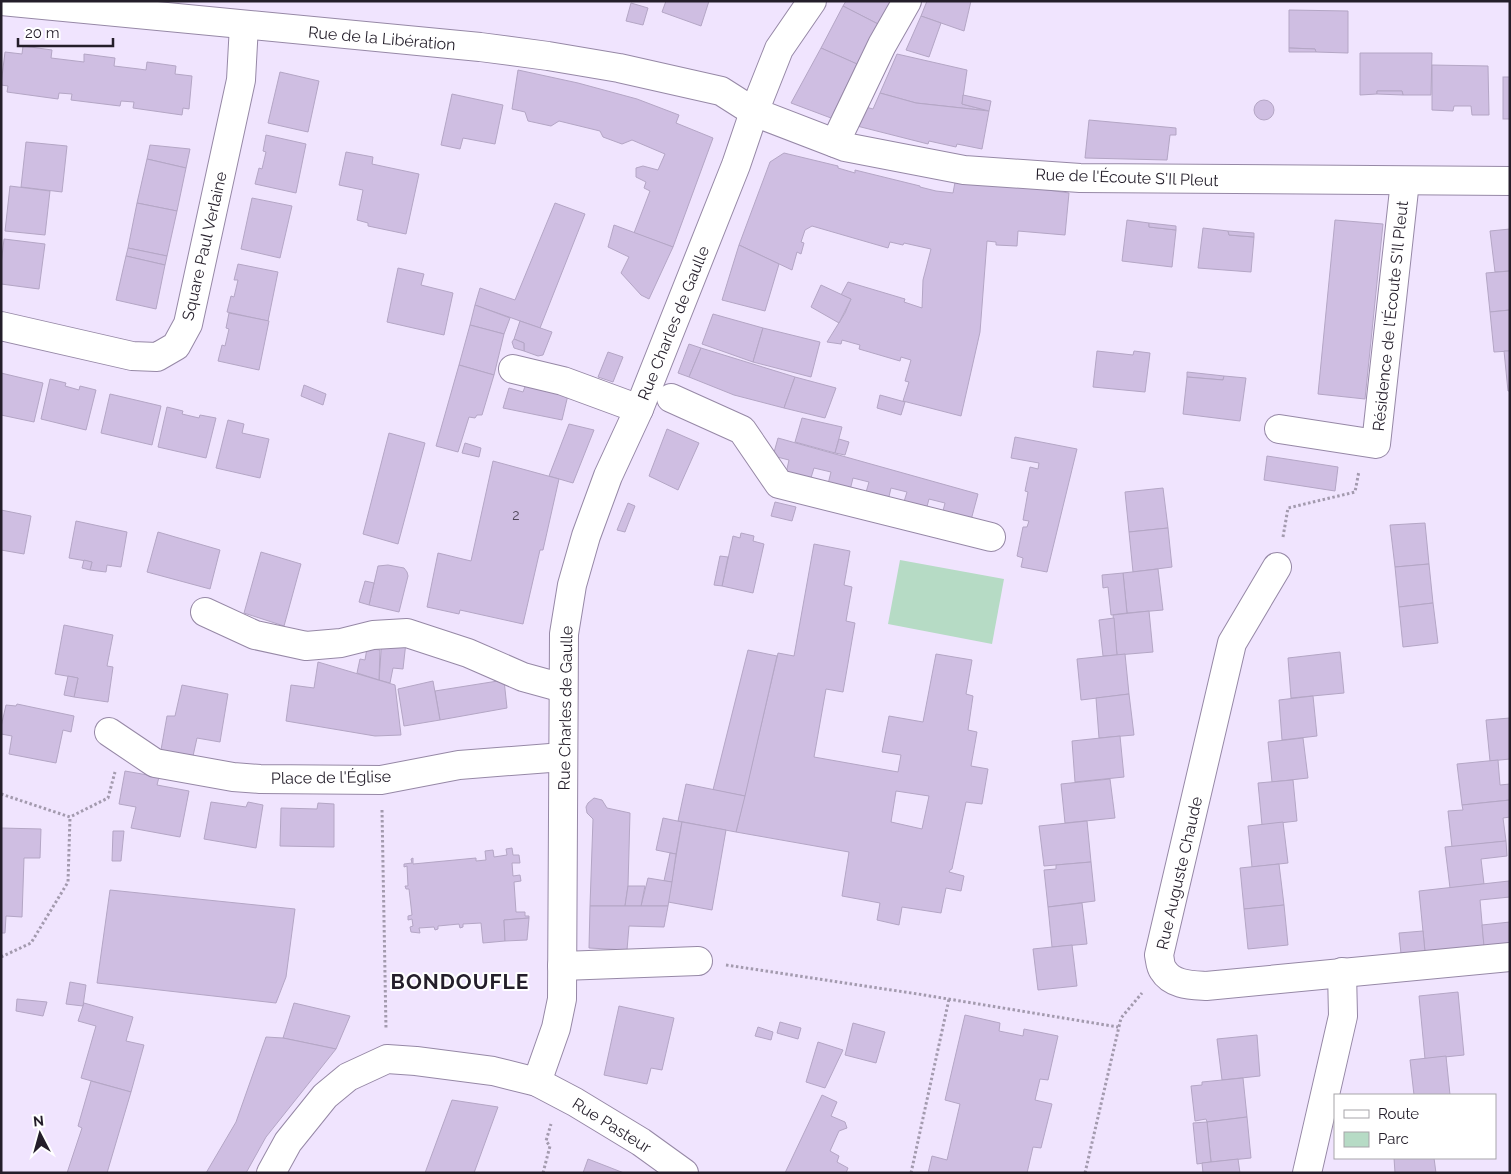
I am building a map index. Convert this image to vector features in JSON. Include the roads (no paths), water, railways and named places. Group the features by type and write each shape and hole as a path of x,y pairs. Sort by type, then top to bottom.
{"street":[{"name":"Rue de la Libération","path":"1,1 480,47 566,59 619,68 721,91 754,112"},
{"name":"Rue Charles de Gaulle","path":"538,1082 556,1028 562,1000 564,634 572,585 586,536 605,484 639,409 736,166 754,112 779,50 812,1"},
{"path":"835,143 882,45 907,1"},
{"name":"Square Paul Verlaine","path":"1,326 132,356 157,357 176,346 188,324 238,90 244,25"},
{"name":"Rue de l'Écoute S'Il Pleut","path":"754,112 845,147 964,170 1080,178 1510,181"},
{"name":"Résidence de l'Écoute S'Il Pleut","path":"1279,429 1376,444 1405,181"},
{"path":"513,369 563,381 639,409"},
{"path":"671,398 742,430 779,484 991,537"},
{"name":"Rue Auguste Chaude","path":"1277,567 1232,643 1159,955 1162,970 1171,978 1184,985 1206,986 1510,957"},
{"path":"205,612 255,635 306,646 407,633 468,653 523,677 563,688"},
{"name":"Place de l'Église","path":"116,737 155,763 260,779 381,780 458,764 563,757"},
{"path":"562,966 698,961"},
{"path":"1307,1173 1343,1016 1342,972"},
{"path":"271,1173 288,1142 325,1096 348,1077 379,1062 416,1061 493,1071 538,1082"},
{"name":"Rue Pasteur","path":"538,1082 641,1142 684,1173"}],"district":[{"name":"BONDOUFLE","path":"460,982"}]}
